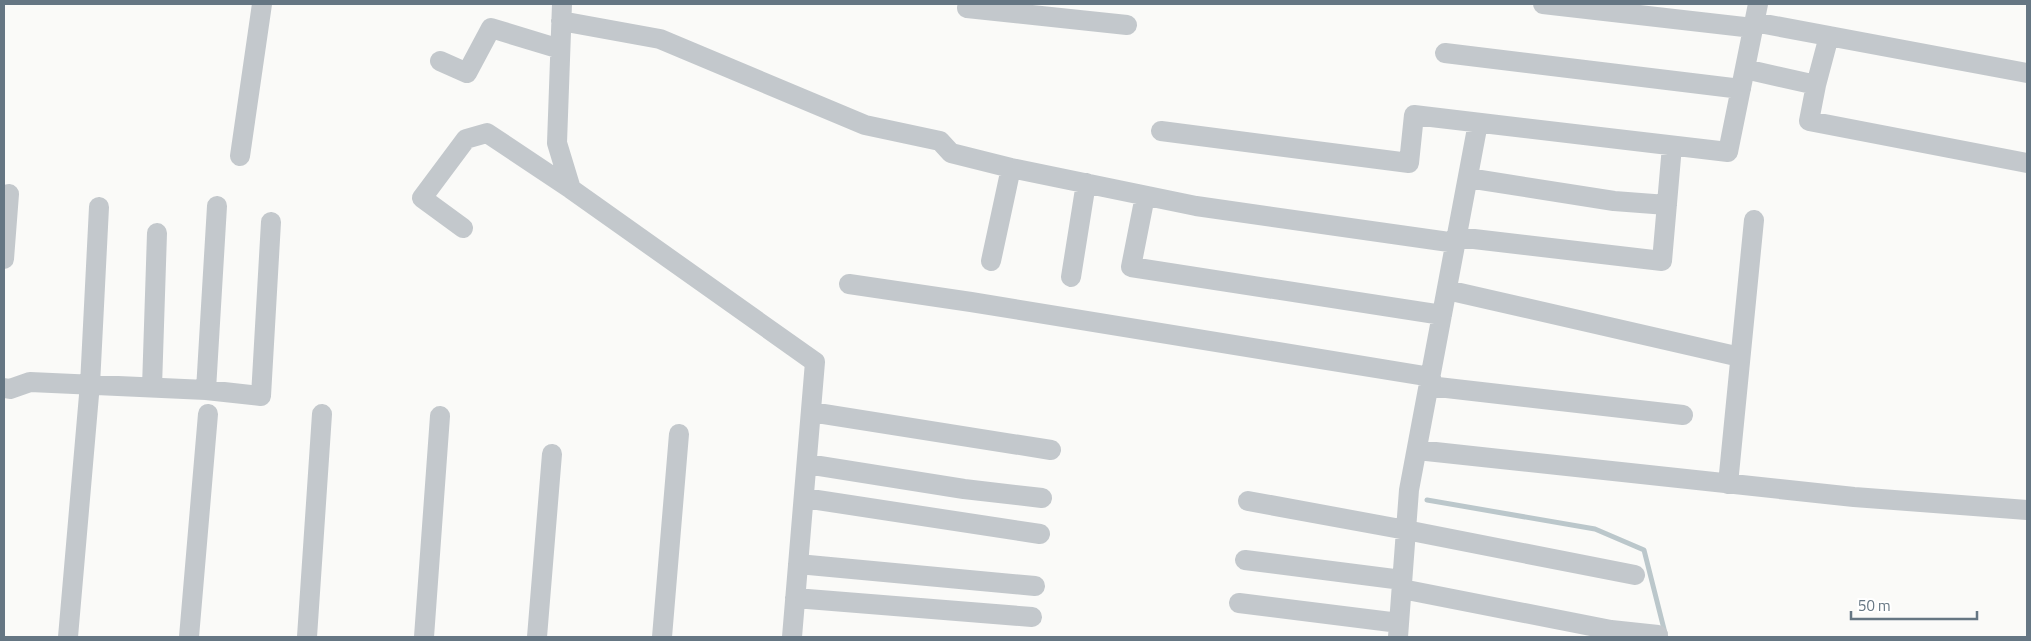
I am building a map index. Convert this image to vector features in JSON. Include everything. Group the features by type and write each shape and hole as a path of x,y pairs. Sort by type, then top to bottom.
{"street":[{"path":"240,156 262,4"},
{"path":"968,4 967,8 1127,25"},
{"path":"1543,4 1755,18 1829,36 2027,73"},
{"path":"571,189 557,143 562,12 660,39 866,125 940,140 951,153 1011,168 1196,206 1456,240 1662,261 1672,146"},
{"path":"1161,131 1409,163 1414,115 1728,152 1755,18"},
{"path":"440,61 467,73 491,28 560,49"},
{"path":"1829,36 1809,121 2027,164"},
{"path":"1445,53 1741,89"},
{"path":"1744,69 1816,85"},
{"path":"1239,603 1398,630 1409,490 1478,124"},
{"path":"463,228 422,198 466,139 487,133 571,189 815,362 792,637"},
{"path":"991,261 1011,168"},
{"path":"1468,178 1614,201 1667,205"},
{"path":"1070,277 1086,183"},
{"path":"4,259 9,194"},
{"path":"1145,196 1132,267 1442,315"},
{"path":"206,390 217,206"},
{"path":"68,637 90,390 99,207"},
{"path":"1728,484 1754,220"},
{"path":"4,388 30,382 90,390 152,388 206,390 261,396 271,222"},
{"path":"152,388 157,233"},
{"path":"849,284 971,302 1430,381 1683,416"},
{"path":"1447,290 1740,356"},
{"path":"811,412 1051,450"},
{"path":"189,637 208,414"},
{"path":"307,637 322,414"},
{"path":"424,637 440,416"},
{"path":"662,637 679,434"},
{"path":"1417,450 1854,497 2027,510"},
{"path":"537,637 552,454"},
{"path":"807,464 964,489 1042,498"},
{"path":"804,498 1040,534"},
{"path":"1248,501 1634,575"},
{"path":"1245,560 1402,584 1611,630 1658,635"},
{"path":"798,564 1035,586"},
{"path":"795,598 1032,617"}],"waterway":[{"path":"1427,500 1595,529 1644,550 1665,633"}]}
